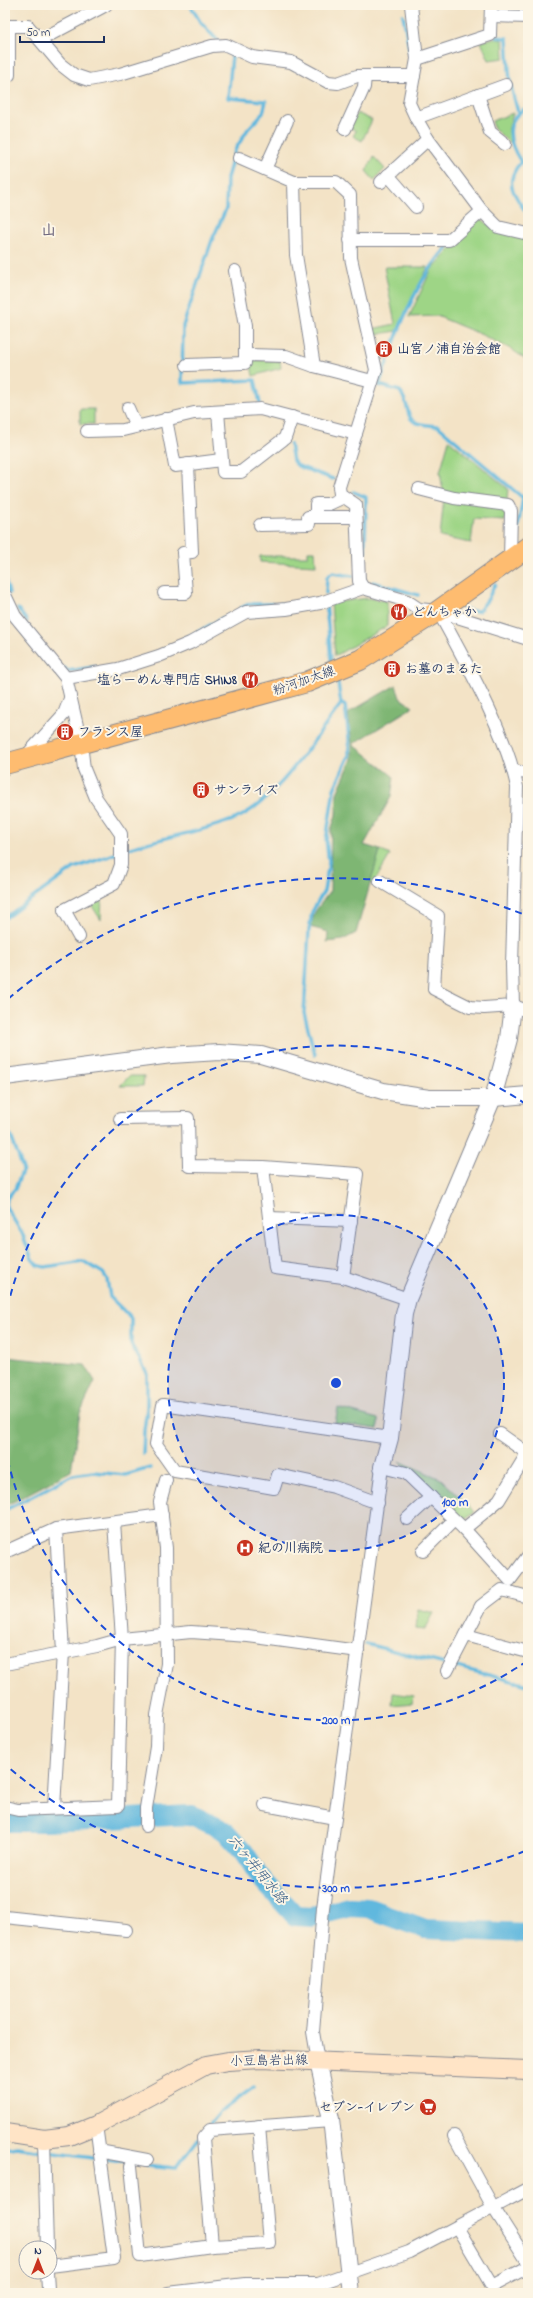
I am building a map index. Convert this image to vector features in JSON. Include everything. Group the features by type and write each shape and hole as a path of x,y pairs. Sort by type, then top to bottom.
{"main road":[{"name":"粉河加太線","path":"14,761 307,682 360,660 438,611 528,547"},
{"name":"小豆島岩出線","path":"5,2133 44,2142 69,2136 96,2125 206,2065 228,2061 260,2059 528,2070"}],"street":[{"path":"40,40 106,5"},
{"path":"411,5 417,59 410,103 416,118 428,138 482,211 498,227 528,234"},
{"path":"417,59 490,34 494,13 528,17"},
{"path":"9,75 7,26 28,26 60,64 74,75 89,80 120,74 212,46 226,45 252,57 291,62 328,82 338,83 357,76 414,76"},
{"path":"345,129 364,87 365,76"},
{"path":"416,118 506,85"},
{"path":"478,95 490,132 505,144"},
{"path":"265,169 287,121"},
{"path":"416,207 384,178 428,138"},
{"path":"239,158 294,182 336,182 350,195 351,258 376,370 339,487 340,494 356,505 359,581 363,588"},
{"path":"294,182 296,255 314,366"},
{"path":"350,240 449,240 482,211"},
{"path":"187,365 245,363 245,326 235,271"},
{"path":"246,355 286,356 314,366 372,381"},
{"path":"128,408 136,426"},
{"path":"86,431 123,430 194,413 260,409 356,434"},
{"path":"218,412 223,472 241,472 286,438 292,417"},
{"path":"166,419 175,466 221,460"},
{"path":"164,593 186,593 183,552 192,552 188,464"},
{"path":"419,489 454,498 508,505 511,512 510,560"},
{"path":"316,517 316,504 329,504 344,497"},
{"path":"260,525 309,524 308,517 356,518"},
{"path":"66,678 118,669 159,656 190,643 246,612 286,609 320,603 363,588 407,601 419,610 438,611 528,639"},
{"path":"5,595 15,616 66,678 81,743 84,769 96,798 121,834 121,865 114,884 64,910 79,936"},
{"path":"351,2293 331,2121 313,2032 323,1908 382,1467 390,1438 404,1314 408,1299 493,1098 509,1039 521,1009 512,965 516,787 513,771 486,706 438,611"},
{"path":"14,761 64,714 70,696"},
{"path":"513,771 528,773"},
{"path":"380,881 438,916 434,989 470,1007 521,1009"},
{"path":"5,1077 171,1055 219,1052 269,1057 391,1092 429,1098 493,1098 528,1094"},
{"path":"120,1119 188,1118 189,1166 263,1167 357,1174 343,1277"},
{"path":"263,1167 275,1268 343,1277 408,1299"},
{"path":"269,1218 351,1221"},
{"path":"378,1503 334,1487 278,1475 274,1488 175,1471 156,1444 163,1405 390,1438"},
{"path":"464,1529 500,1500 527,1452 500,1434"},
{"path":"382,1467 406,1473 464,1529 510,1580 528,1556"},
{"path":"146,1826 146,1808 156,1747 157,1715 167,1664 166,1548 160,1502 166,1480"},
{"path":"407,1519 431,1498"},
{"path":"5,1552 56,1529 162,1515"},
{"path":"423,1551 454,1520"},
{"path":"5,1807 18,1810 118,1806 122,1639 114,1522"},
{"path":"54,1808 63,1652 56,1529"},
{"path":"447,1670 481,1606 502,1590 528,1597"},
{"path":"5,1664 122,1639 191,1632 248,1636 358,1651"},
{"path":"466,1635 528,1652"},
{"path":"266,1806 335,1818"},
{"path":"5,1917 126,1930"},
{"path":"212,2246 203,2138 210,2130 331,2121"},
{"path":"58,2265 114,2258 96,2125"},
{"path":"131,2166 140,2256 212,2246 269,2243 259,2126"},
{"path":"454,2136 494,2207 528,2262"},
{"path":"44,2142 47,2240"},
{"path":"100,2157 147,2160"},
{"path":"168,2293 245,2284 318,2284 409,2252 528,2189"},
{"path":"457,2227 492,2286 528,2267"},
{"path":"47,2280 48,2289"}],"green space":[{"path":"493,38 503,40 504,58 489,60 481,42"},
{"path":"357,113 372,120 362,141 353,136 356,131 349,127"},
{"path":"513,113 509,128 510,144 494,128 492,121"},
{"path":"374,157 385,169 374,180 366,171"},
{"path":"480,218 496,230 528,237 528,361 511,349 437,316 409,317 431,270"},
{"path":"384,267 428,267 397,331 373,335 372,329 395,324"},
{"path":"250,360 280,361 281,368 253,376"},
{"path":"80,409 94,409 94,424 80,424"},
{"path":"449,440 508,489 505,521 474,519 471,543 440,537 444,497 440,472"},
{"path":"308,551 315,551 316,565 260,562 260,556 308,556"},
{"path":"367,598 387,601 387,626 335,656 331,603"},
{"path":"396,685 400,698 413,707 353,744 394,777 391,797 364,845 380,850 356,933 343,940 327,942 328,932 310,927 315,912 330,891 331,830 336,815 337,793 352,759 352,744 348,713"},
{"path":"380,850 390,855 373,884 370,882"},
{"path":"102,896 101,920 90,903"},
{"path":"129,1076 144,1076 143,1086 120,1086"},
{"path":"5,1357 85,1365 95,1381 80,1413 71,1471 5,1506"},
{"path":"338,1408 378,1419 378,1429 335,1423"},
{"path":"399,1461 441,1479 475,1512 462,1520"},
{"path":"418,1609 434,1613 425,1630 416,1629"},
{"path":"393,1693 414,1696 413,1703 392,1705"}],"waterway":[{"path":"190,5 201,23 219,42"},
{"path":"498,5 498,14"},
{"path":"403,15 411,59"},
{"path":"496,32 496,37 507,38 510,83 518,112"},
{"path":"228,52 232,55 228,98 266,101 263,113 248,129 235,150 227,178 226,209 212,240 183,326 182,383 255,380 260,403"},
{"path":"528,107 520,112 515,118 511,125 510,132 513,147 521,162 512,177 512,189 528,215"},
{"path":"451,243 438,258 416,291 399,328 379,385 400,391 412,420 425,425 438,426 523,498"},
{"path":"290,444 293,461 298,466 333,479"},
{"path":"516,537 523,498 528,490"},
{"path":"354,492 366,497 365,553"},
{"path":"326,593 327,577 332,573 353,576"},
{"path":"5,579 9,593"},
{"path":"373,582 418,595"},
{"path":"463,608 471,611 479,611 488,599 495,584"},
{"path":"241,608 249,604 281,604"},
{"path":"326,604 331,660"},
{"path":"18,609 27,621"},
{"path":"183,640 223,618"},
{"path":"65,668 67,671 95,667"},
{"path":"124,850 222,824 250,811 265,799 293,768 341,704 338,683"},
{"path":"315,1055 304,1013 309,930 312,912 324,891 329,862 326,840 334,789 349,756 349,739 345,705 341,704"},
{"path":"5,918 74,868 118,853"},
{"path":"5,1130 11,1136 23,1169 15,1189 7,1198 6,1207 22,1233 32,1259 37,1265 45,1267 83,1261 103,1273 107,1279 110,1297 131,1318 131,1344 147,1373 147,1408 143,1454"},
{"path":"5,1510 73,1475 93,1472 126,1475 150,1468"},
{"path":"366,1644 528,1685"},
{"name":"六ヶ井用水路","path":"5,1822 45,1822 192,1815 225,1831 244,1852 260,1877 295,1916 312,1917 350,1907 368,1908 425,1929 528,1933"},
{"path":"208,2127 221,2111 254,2087"},
{"path":"146,2165 176,2168 199,2138"},
{"path":"5,2149 17,2147 41,2151"},
{"path":"47,2152 130,2163"}],"place":[{"name":"山宮ノ浦自治会館","path":"384,349"},
{"name":"どんちゃか","path":"399,612"},
{"name":"お墓のまるた","path":"392,669"},
{"name":"塩らーめん専門店 SHIN8","path":"250,680"},
{"name":"フランス屋","path":"65,732"},
{"name":"サンライズ","path":"201,790"},
{"name":"紀の川病院","path":"245,1548"},
{"name":"セブン-イレブン","path":"428,2107"}],"district":[{"name":"山","path":"49,231"}]}
